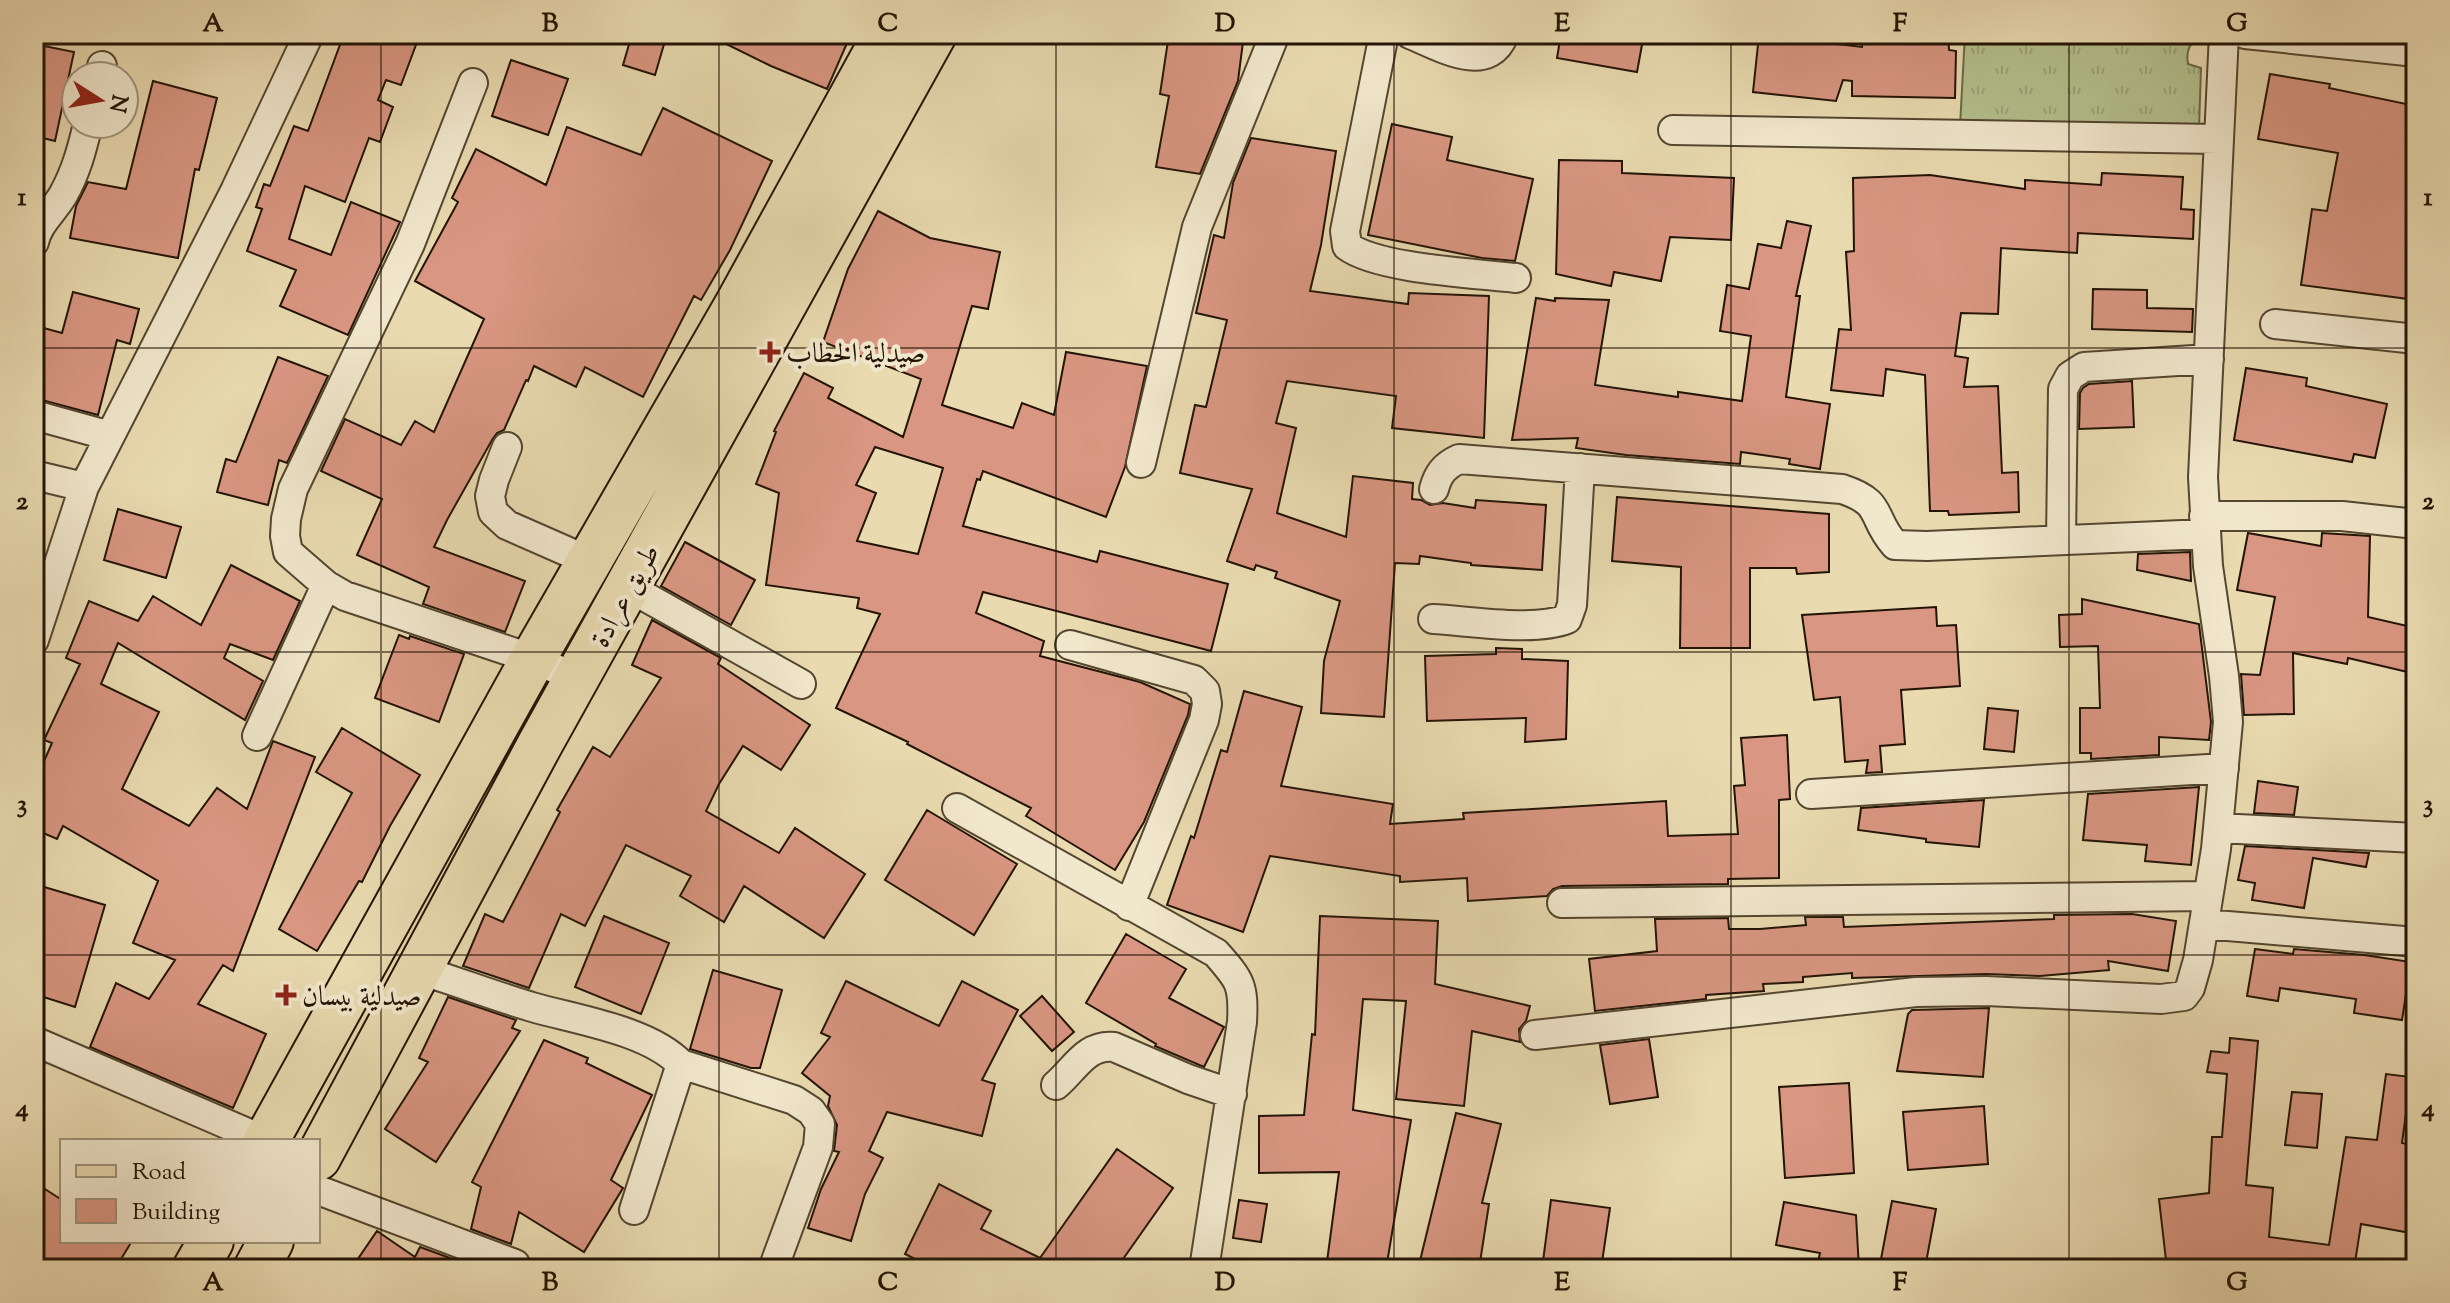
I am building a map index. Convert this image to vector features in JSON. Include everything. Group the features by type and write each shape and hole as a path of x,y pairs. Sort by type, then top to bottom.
{"main road":[{"path":"267,1139 495,726 737,305 886,34"},
{"name":"طريق عرادة","path":"320,1154 539,746 934,34"},
{"path":"495,726 539,746"},
{"path":"195,1269 210,1243"},
{"path":"256,1269 270,1243"}],"street":[{"path":"34,640 84,487 235,191 309,34"},
{"path":"1141,463 1197,227 1275,34"},
{"path":"1384,34 1345,231 1347,246 1358,254 1384,261 1516,278"},
{"path":"1410,34 1473,57 1497,49 1504,34"},
{"path":"1535,1035 1916,992 1986,991 2161,999 2184,996 2194,977 2204,924 2218,828 2228,722 2204,525 2203,477 2224,34"},
{"path":"2245,34 2416,52"},
{"path":"473,83 410,244 293,489 285,528 288,552 326,585 345,596 533,659 577,678"},
{"path":"1673,130 2218,139"},
{"path":"35,232 54,210 78,166 84,140"},
{"path":"2275,324 2416,339"},
{"path":"2061,540 2063,389 2070,376 2084,367 2209,359"},
{"path":"34,415 110,436"},
{"path":"507,447 490,496 493,512 507,525 589,561"},
{"path":"1434,489 1438,475 1448,464 1459,459 1842,489 1864,496 1895,545 2061,540 2204,525 2342,516 2416,524"},
{"path":"1433,619 1536,625 1554,624 1567,619 1572,605 1580,468"},
{"path":"34,475 84,487"},
{"path":"257,736 326,585"},
{"path":"628,587 801,684"},
{"path":"1070,645 1194,680 1205,691 1207,704 1204,720 1129,906"},
{"path":"1811,794 2224,768"},
{"path":"957,808 1216,953 1235,974 1243,994 1232,1094 1204,1269"},
{"path":"2218,828 2416,838"},
{"path":"1562,903 2208,896"},
{"path":"2204,924 2416,942"},
{"path":"420,970 535,1008 591,1021 668,1053 681,1064 794,1100 811,1111 820,1124 818,1147 773,1269"},
{"path":"34,1041 261,1139"},
{"path":"1056,1085 1095,1047 1105,1046 1232,1094"},
{"path":"634,1210 681,1064"},
{"path":"320,1191 515,1264"}],"green space":[{"path":"1965,34 2202,34 2190,46 2187,58 2188,64 2201,68 2199,129 1960,126"}],"building":[{"path":"344,34 420,34 401,85 386,80 378,100 393,107 380,142 369,138 345,202 305,186 289,239 331,255 351,202 400,222 348,335 280,306 296,270 247,251 262,209 256,207 264,184 270,186 294,126 308,131"},
{"path":"632,34 667,34 655,75 623,65"},
{"path":"706,34 851,34 827,89"},
{"path":"1169,34 1244,34 1238,81 1200,174 1156,167 1169,96 1160,94"},
{"path":"1561,34 1644,34 1637,72 1557,58"},
{"path":"1862,34 1948,34 1949,50 1956,51 1955,98 1852,96 1852,81 1843,80 1836,101 1753,92 1759,35 1862,47"},
{"path":"34,44 74,52 72,60 60,60 60,118 55,141 34,136"},
{"path":"511,60 568,79 548,135 492,116"},
{"path":"2270,74 2330,84 2329,88 2416,106 2416,300 2301,285 2312,209 2327,211 2338,153 2258,139"},
{"path":"153,81 217,98 199,170 195,169 178,258 70,238 76,206 88,182 126,189"},
{"path":"663,108 772,161 730,250 701,300 694,296 643,397 585,367 576,387 534,366 504,430 492,440 434,547 525,581 505,632 423,604 429,587 357,555 382,499 321,471 345,419 401,445 415,421 434,432 484,319 415,281 458,202 452,198 476,149 546,185 567,127 641,155"},
{"path":"1392,124 1452,137 1447,160 1533,179 1515,261 1482,258 1368,235"},
{"path":"1251,138 1336,151 1321,245 1310,291 1408,304 1409,293 1489,296 1484,438 1392,428 1396,396 1287,381 1276,423 1296,428 1277,513 1346,537 1353,476 1413,483 1412,499 1430,505 1443,503 1475,508 1476,500 1546,505 1542,570 1471,565 1420,556 1419,564 1395,563 1384,717 1321,713 1324,661 1340,601 1275,578 1277,572 1256,565 1254,570 1227,561 1252,489 1180,473 1195,405 1206,407 1227,320 1196,313 1214,235 1224,238 1233,183"},
{"path":"1559,160 1622,161 1622,173 1734,178 1731,240 1670,237 1661,281 1614,272 1611,286 1556,274"},
{"path":"2102,173 2183,177 2181,209 2194,210 2193,239 2078,233 2077,253 2001,248 1998,314 1961,313 1955,356 1968,358 1964,387 1998,386 2002,473 2018,472 2019,512 1949,515 1948,511 1930,511 1925,375 1886,369 1883,396 1831,390 1839,329 1851,330 1846,252 1854,251 1853,178 1930,175 2025,189 2025,180 2101,185"},
{"path":"878,211 930,238 1000,252 988,309 972,306 942,405 1013,428 1022,403 1054,415 1066,352 1147,366 1125,467 1106,517 983,471 980,480 977,479 963,526 1097,562 1100,551 1228,584 1211,651 983,592 976,613 1044,641 1040,656 1140,682 1190,704 1144,822 1115,870 1026,816 1031,808 908,742 836,708 880,614 857,608 859,598 766,585 779,493 756,484 774,431 804,373 833,388 828,398 903,437 921,379 823,342 848,269","holes":["875,447 943,468 918,554 857,541 876,493 856,485"]},
{"path":"1787,221 1811,226 1796,296 1800,296 1786,397 1830,404 1820,469 1789,464 1790,459 1741,452 1740,464 1576,448 1578,438 1512,440 1536,298 1555,301 1555,298 1609,300 1595,385 1678,397 1678,392 1742,401 1751,336 1720,331 1727,285 1749,289 1758,244 1781,248"},
{"path":"2093,289 2147,290 2147,308 2193,309 2192,332 2092,329"},
{"path":"73,292 139,309 130,344 117,340 98,415 34,398 34,349 40,327 62,333"},
{"path":"278,357 328,376 287,463 279,460 268,505 217,492 226,459 236,462"},
{"path":"2246,368 2307,378 2306,386 2387,404 2375,458 2354,454 2352,462 2234,440"},
{"path":"2132,381 2134,427 2079,429 2080,393 2083,388 2089,384"},
{"path":"1617,497 1829,514 1829,572 1797,574 1796,568 1750,568 1750,648 1680,648 1681,567 1612,561"},
{"path":"118,509 181,527 166,578 104,560"},
{"path":"2248,533 2321,546 2322,533 2370,536 2368,617 2416,628 2416,674 2348,658 2347,664 2293,653 2294,714 2244,715 2241,674 2260,675 2275,597 2237,590"},
{"path":"685,542 755,580 731,625 661,586"},
{"path":"2190,552 2191,581 2137,570 2138,554"},
{"path":"231,565 300,601 273,660 230,644 224,658 263,681 245,720 118,643 101,684 159,712 122,789 189,826 217,788 247,809 273,741 315,757 233,971 223,965 198,1004 266,1034 233,1108 90,1047 116,983 149,999 175,960 133,943 158,881 63,826 57,839 34,829 34,784 52,743 44,740 80,664 66,658 89,601 138,621 153,596 201,625"},
{"path":"2082,599 2199,624 2211,722 2209,740 2159,737 2159,755 2091,759 2091,753 2080,753 2080,708 2100,708 2098,646 2060,647 2059,615 2082,614"},
{"path":"1936,607 1937,626 1956,625 1960,686 1901,690 1905,744 1880,746 1882,772 1866,773 1868,760 1845,762 1840,697 1814,700 1802,615"},
{"path":"652,620 721,658 718,664 810,725 781,770 743,746 706,811 779,853 795,828 865,874 824,938 744,886 724,922 680,896 691,876 626,845 585,926 561,914 529,988 463,966 485,914 503,922 560,812 557,810 593,747 610,757 661,678 632,665"},
{"path":"399,635 464,654 439,722 375,698"},
{"path":"1496,648 1522,649 1522,659 1568,661 1566,739 1525,742 1526,718 1427,721 1425,656 1496,654"},
{"path":"1244,691 1302,707 1281,786 1393,804 1390,824 1464,819 1463,813 1666,801 1668,836 1738,834 1734,786 1745,785 1741,738 1787,735 1790,799 1779,800 1779,878 1728,879 1728,884 1562,886 1553,889 1547,896 1468,901 1467,878 1400,882 1400,876 1270,856 1243,932 1167,905 1191,836 1194,838 1221,750 1227,752"},
{"path":"1988,708 2018,711 2014,752 1984,749"},
{"path":"342,728 420,775 362,882 359,881 317,951 279,929 352,793 316,772"},
{"path":"2258,781 2298,787 2294,815 2254,813"},
{"path":"2199,787 2191,865 2145,861 2147,845 2083,840 2088,794"},
{"path":"1984,800 1979,847 1926,842 1926,839 1858,830 1861,808"},
{"path":"927,810 1017,864 974,935 885,880"},
{"path":"2245,846 2369,853 2366,867 2313,858 2304,908 2252,900 2255,883 2238,880"},
{"path":"34,884 105,905 75,1007 34,994"},
{"path":"2132,914 2176,921 2168,971 2108,961 2109,970 2040,976 1986,974 1852,978 1852,973 1803,977 1803,982 1763,984 1764,991 1706,995 1706,999 1595,1011 1589,959 1657,951 1655,919 1728,918 1729,929 1760,929 1806,925 1805,917 1843,917 1844,927 2054,919 2054,915"},
{"path":"604,916 669,943 641,1014 575,987"},
{"path":"1320,916 1438,921 1435,984 1530,1006 1526,1021 1519,1029 1520,1042 1472,1031 1464,1106 1396,1099 1406,1001 1363,999 1353,1110 1411,1120 1386,1269 1326,1269 1339,1172 1259,1173 1259,1116 1304,1115 1312,1034 1315,1035"},
{"path":"1126,934 1186,969 1169,998 1224,1027 1204,1067 1155,1046 1086,1003"},
{"path":"2255,949 2293,954 2294,949 2411,962 2402,1020 2354,1013 2356,999 2280,988 2278,1001 2247,996"},
{"path":"713,970 782,990 760,1068 690,1049"},
{"path":"846,981 939,1026 962,981 1018,1010 982,1080 995,1084 982,1136 887,1112 869,1151 883,1158 865,1194 851,1241 808,1228 821,1189 839,1152 834,1151 837,1125 828,1106 830,1096 802,1073 830,1037 821,1033"},
{"path":"1042,996 1074,1032 1052,1051 1020,1016"},
{"path":"448,997 516,1020 512,1028 520,1031 436,1162 385,1129 428,1062 419,1058"},
{"path":"1989,1008 1983,1077 1897,1071 1908,1014 1912,1010"},
{"path":"2230,1038 2258,1041 2246,1185 2273,1188 2269,1237 2329,1245 2346,1137 2377,1140 2386,1074 2411,1077 2402,1143 2416,1146 2416,1234 2361,1224 2354,1269 2167,1269 2159,1199 2209,1193 2212,1137 2222,1137 2227,1074 2207,1072 2211,1051 2229,1053"},
{"path":"1649,1039 1658,1097 1610,1104 1600,1045"},
{"path":"544,1040 588,1058 586,1063 652,1095 611,1180 623,1188 584,1252 519,1212 511,1244 471,1229 481,1187 472,1182"},
{"path":"1849,1083 1854,1173 1785,1178 1779,1087"},
{"path":"2292,1092 2322,1094 2317,1148 2285,1145"},
{"path":"1984,1106 1988,1164 1908,1170 1903,1112"},
{"path":"1456,1113 1501,1124 1482,1203 1489,1204 1479,1269 1418,1269"},
{"path":"1117,1149 1173,1188 1116,1269 935,1269 905,1254 939,1184 991,1211 981,1229 1040,1258"},
{"path":"34,1182 60,1199 60,1243 131,1243 115,1269 42,1269 34,1263"},
{"path":"1239,1200 1267,1204 1261,1242 1233,1238"},
{"path":"1551,1200 1610,1208 1601,1269 1542,1269"},
{"path":"1892,1201 1936,1209 1925,1268 1881,1259"},
{"path":"1784,1202 1856,1215 1859,1269 1818,1262 1820,1253 1776,1245"},
{"path":"377,1231 415,1257 420,1247 480,1269 351,1269"}],"place":[{"name":"صيدلية الخطاب","path":"770,352"},
{"name":"صيدلية بيسان","path":"286,995"}]}
